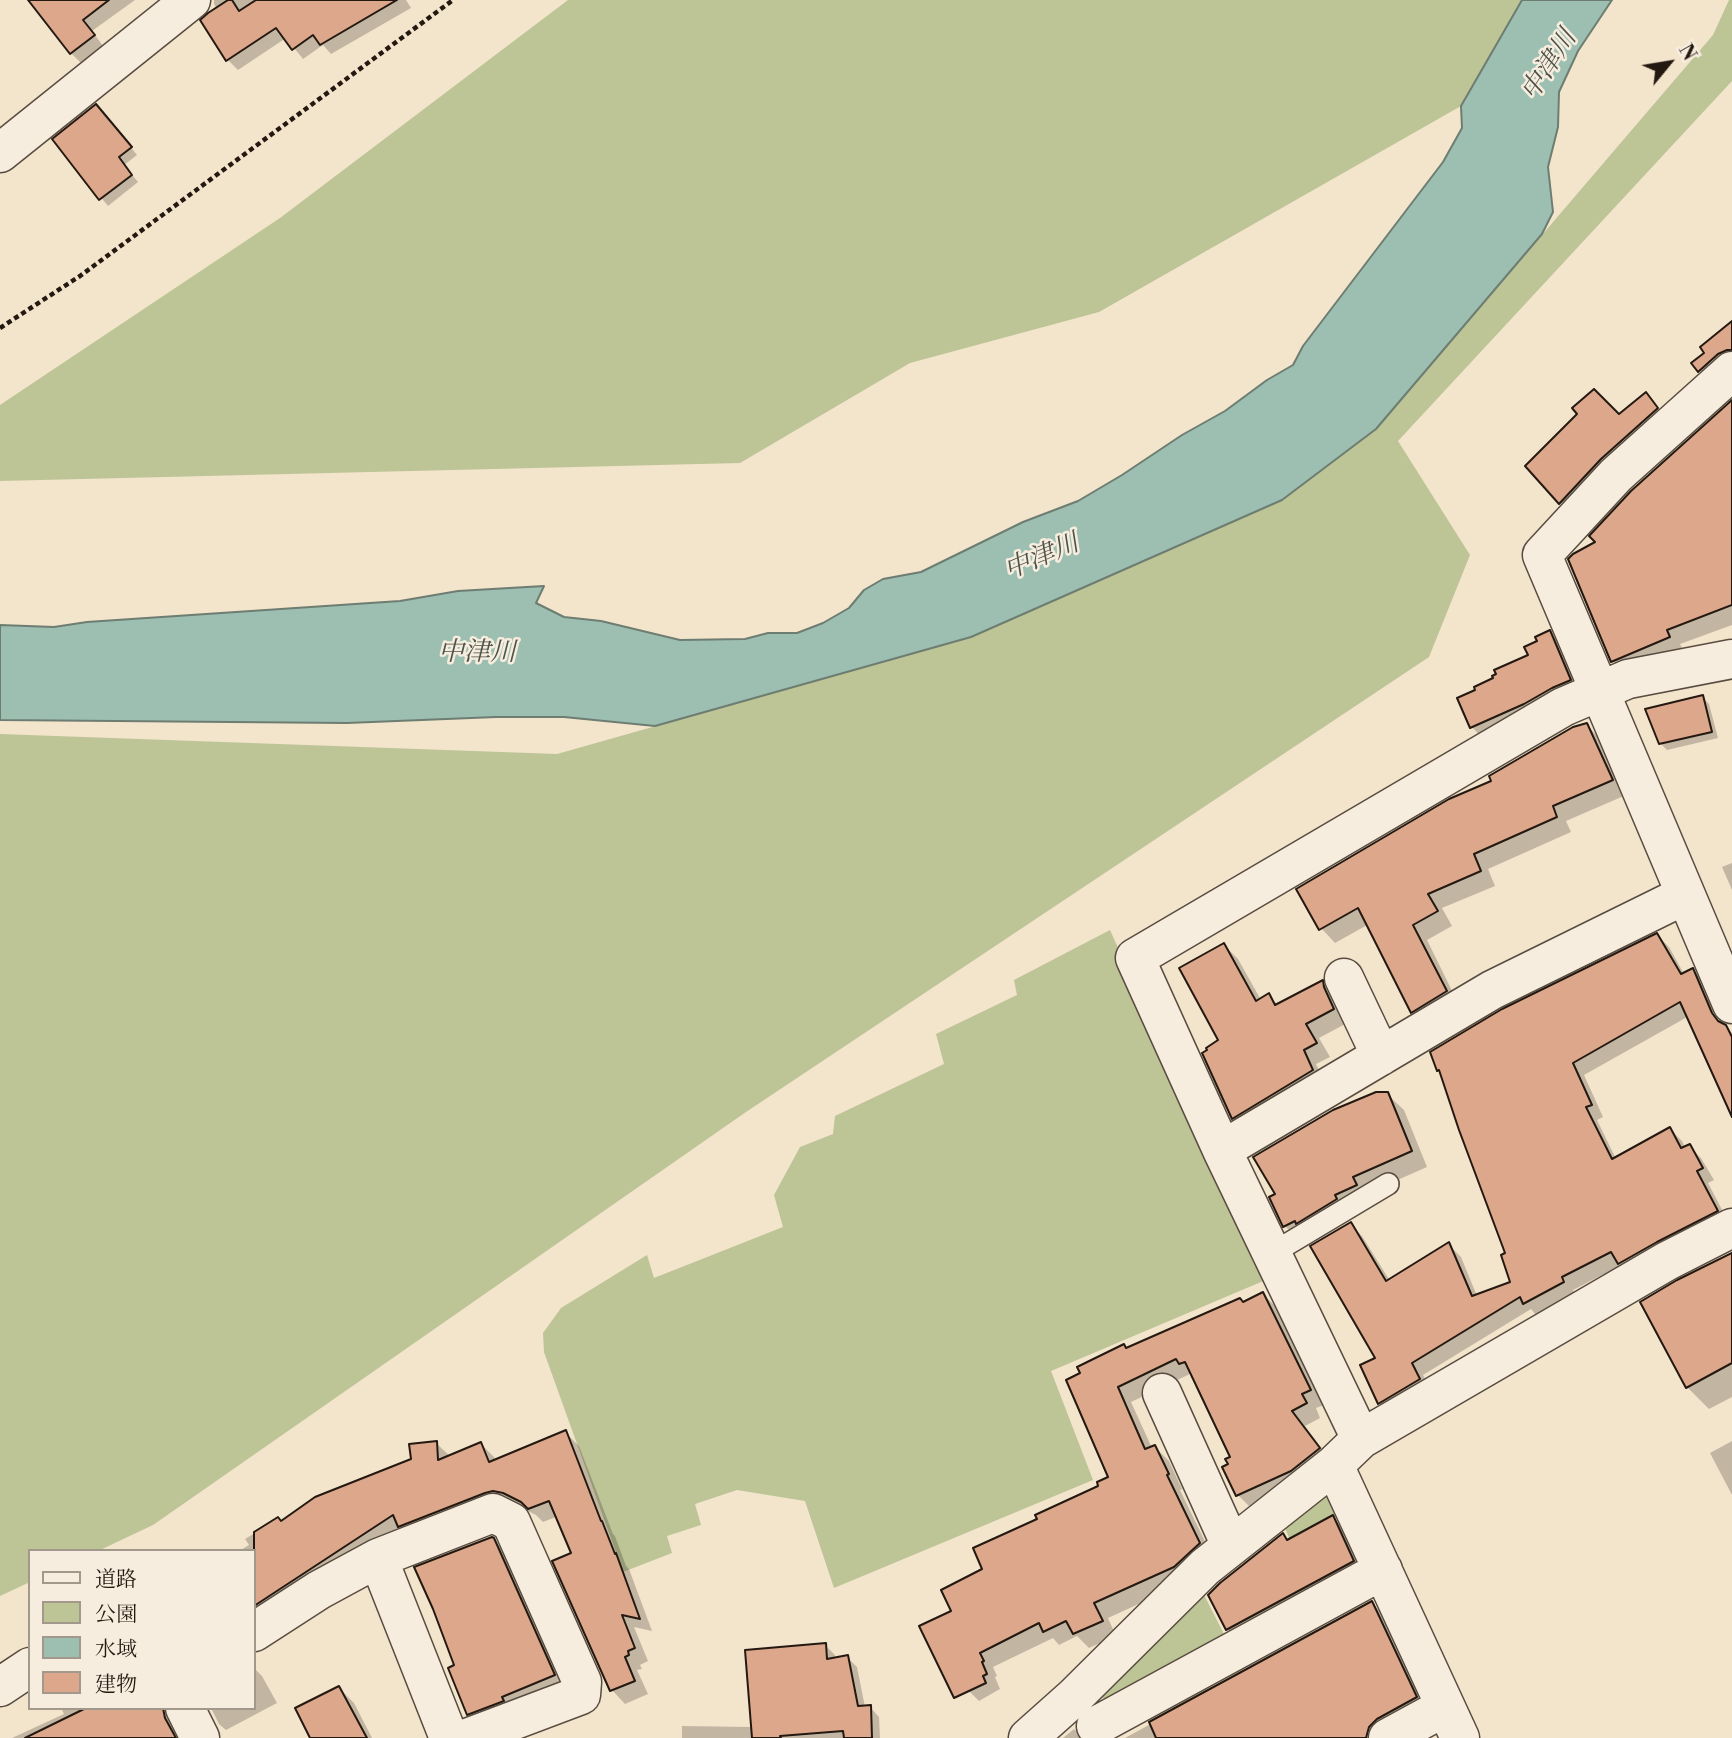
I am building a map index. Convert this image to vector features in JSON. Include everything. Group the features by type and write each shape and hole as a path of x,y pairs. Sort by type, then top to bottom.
{"street":[{"path":"0,153 191,0"},
{"path":"1732,371 1616,475 1542,555 1732,1004"},
{"path":"1361,1439 1222,1150 1135,958 1563,707 1628,680 1732,659"},
{"path":"1222,1150 1492,990 1685,895"},
{"path":"1344,978 1381,1056"},
{"path":"1091,1720 1205,1567 1334,1465 1361,1439 1667,1261 1732,1228"},
{"path":"1161,1412 1231,1546"},
{"path":"1334,1465 1452,1722 1388,1738"},
{"path":"256,1631 319,1590 378,1558 494,1513 511,1521 582,1682 581,1695 467,1738"},
{"path":"378,1558 449,1738"},
{"path":"1028,1738 1091,1720 1383,1570"},
{"path":"0,1687 28,1668"},
{"path":"186,1710 200,1738"}],"lane":[{"path":"1271,1254 1388,1184"}],"path":[{"path":"0,328 80,276 453,0"}],"green space":[{"path":"568,0 1522,0 1461,106 1099,312 910,363 740,463 0,481 0,405 280,218"},
{"path":"1729,0 1732,0 1732,81 1398,441 1470,555 1429,657 746,1112 153,1525 102,1549 28,1549 28,1583 0,1596 0,734 557,754 971,637 1282,500 1376,429 1713,35"},
{"path":"1110,930 1268,1279 1051,1371 1093,1480 834,1588 805,1501 737,1490 695,1504 701,1525 667,1536 672,1553 623,1572 544,1352 543,1333 561,1308 647,1255 654,1278 783,1227 774,1195 800,1147 833,1134 835,1116 944,1064 936,1034 1017,995 1014,980"},
{"path":"1326,1487 1344,1511 1290,1540 1282,1521"},
{"path":"1200,1587 1226,1638 1112,1700 1096,1697"}],"water":[{"name":"中津川","path":"1522,0 1612,0 1578,51 1559,92 1558,127 1548,167 1553,212 1542,234 1376,429 1282,500 971,637 655,726 564,717 347,723 0,720 0,625 54,627 87,622 400,601 458,591 544,586 536,603 564,617 601,621 680,640 745,639 768,633 797,633 823,623 849,608 864,590 883,579 921,572 1023,522 1078,501 1225,411 1267,380 1293,365 1303,346 1443,162 1462,128 1461,106"}],"building":[{"path":"28,0 109,0 83,20 95,35 70,54"},
{"path":"228,0 232,0 239,11 256,0 397,0 320,45 313,35 292,50 276,28 226,61 200,20"},
{"path":"96,104 132,147 119,157 132,175 99,200 52,139"},
{"path":"1732,321 1732,350 1718,354 1698,372 1691,363 1704,353 1700,347"},
{"path":"1594,389 1619,414 1646,392 1658,408 1601,459 1559,504 1525,466 1577,414 1572,408"},
{"path":"1732,400 1732,605 1667,630 1670,637 1611,662 1568,559 1595,542 1589,536 1631,491"},
{"path":"1550,630 1571,680 1470,728 1457,698 1493,678 1496,674 1494,670 1528,655 1524,647 1537,641 1535,637"},
{"path":"1703,695 1712,732 1659,744 1645,709"},
{"path":"1587,723 1613,780 1553,806 1557,817 1474,854 1481,871 1428,894 1438,911 1413,925 1447,991 1411,1013 1358,908 1319,930 1296,889 1449,799 1491,781 1489,776 1573,727"},
{"path":"1657,933 1681,974 1693,968 1712,1013 1718,1021 1726,1025 1732,1037 1732,1117 1680,1002 1573,1063 1592,1105 1586,1107 1612,1159 1670,1127 1681,1148 1690,1144 1703,1168 1697,1171 1718,1211 1618,1264 1611,1252 1562,1277 1564,1282 1523,1304 1520,1297 1412,1363 1420,1379 1378,1404 1360,1365 1375,1358 1310,1246 1351,1222 1386,1281 1449,1242 1472,1296 1510,1282 1501,1255 1505,1253 1439,1070 1437,1071 1430,1052 1502,1009"},
{"path":"1224,943 1256,1001 1269,993 1275,1005 1323,980 1334,1009 1306,1024 1317,1043 1304,1050 1313,1070 1232,1119 1202,1053 1218,1040 1179,968"},
{"path":"1376,1092 1388,1092 1412,1151 1353,1177 1357,1185 1335,1195 1337,1199 1296,1224 1295,1221 1283,1227 1269,1197 1275,1194 1253,1157 1333,1110"},
{"path":"1732,1253 1732,1363 1686,1388 1640,1302"},
{"path":"1263,1292 1311,1390 1302,1394 1307,1403 1292,1411 1320,1448 1291,1471 1236,1496 1222,1467 1228,1464 1225,1459 1230,1457 1185,1362 1179,1364 1176,1359 1118,1387 1145,1449 1155,1445 1200,1543 1174,1567 1094,1603 1103,1621 1073,1634 1066,1621 1043,1632 1039,1623 980,1653 987,1674 983,1676 986,1683 954,1698 919,1626 951,1611 941,1590 982,1569 973,1548 1037,1519 1035,1515 1098,1486 1097,1482 1108,1477 1066,1380 1080,1373 1077,1367 1124,1344 1126,1348 1240,1298 1243,1302"},
{"path":"566,1430 640,1619 622,1615 635,1648 628,1651 629,1655 625,1657 635,1681 610,1691 552,1561 571,1553 549,1501 528,1509 521,1502 493,1491 398,1527 393,1515 256,1605 254,1532 278,1517 281,1521 315,1497 411,1459 409,1444 437,1441 438,1460 481,1442 489,1462"},
{"path":"1333,1515 1354,1561 1226,1630 1208,1595 1283,1533 1287,1540"},
{"path":"492,1537 555,1675 502,1697 504,1701 467,1715 448,1668 454,1665 414,1567"},
{"path":"1372,1601 1417,1697 1377,1719 1369,1727 1366,1738 1156,1738 1149,1722"},
{"path":"826,1643 827,1659 848,1655 858,1706 871,1705 872,1738 844,1738 843,1731 780,1736 781,1738 752,1738 745,1650"},
{"path":"339,1686 367,1738 310,1738 295,1708"},
{"path":"82,1710 163,1710 176,1738 25,1738"}]}
